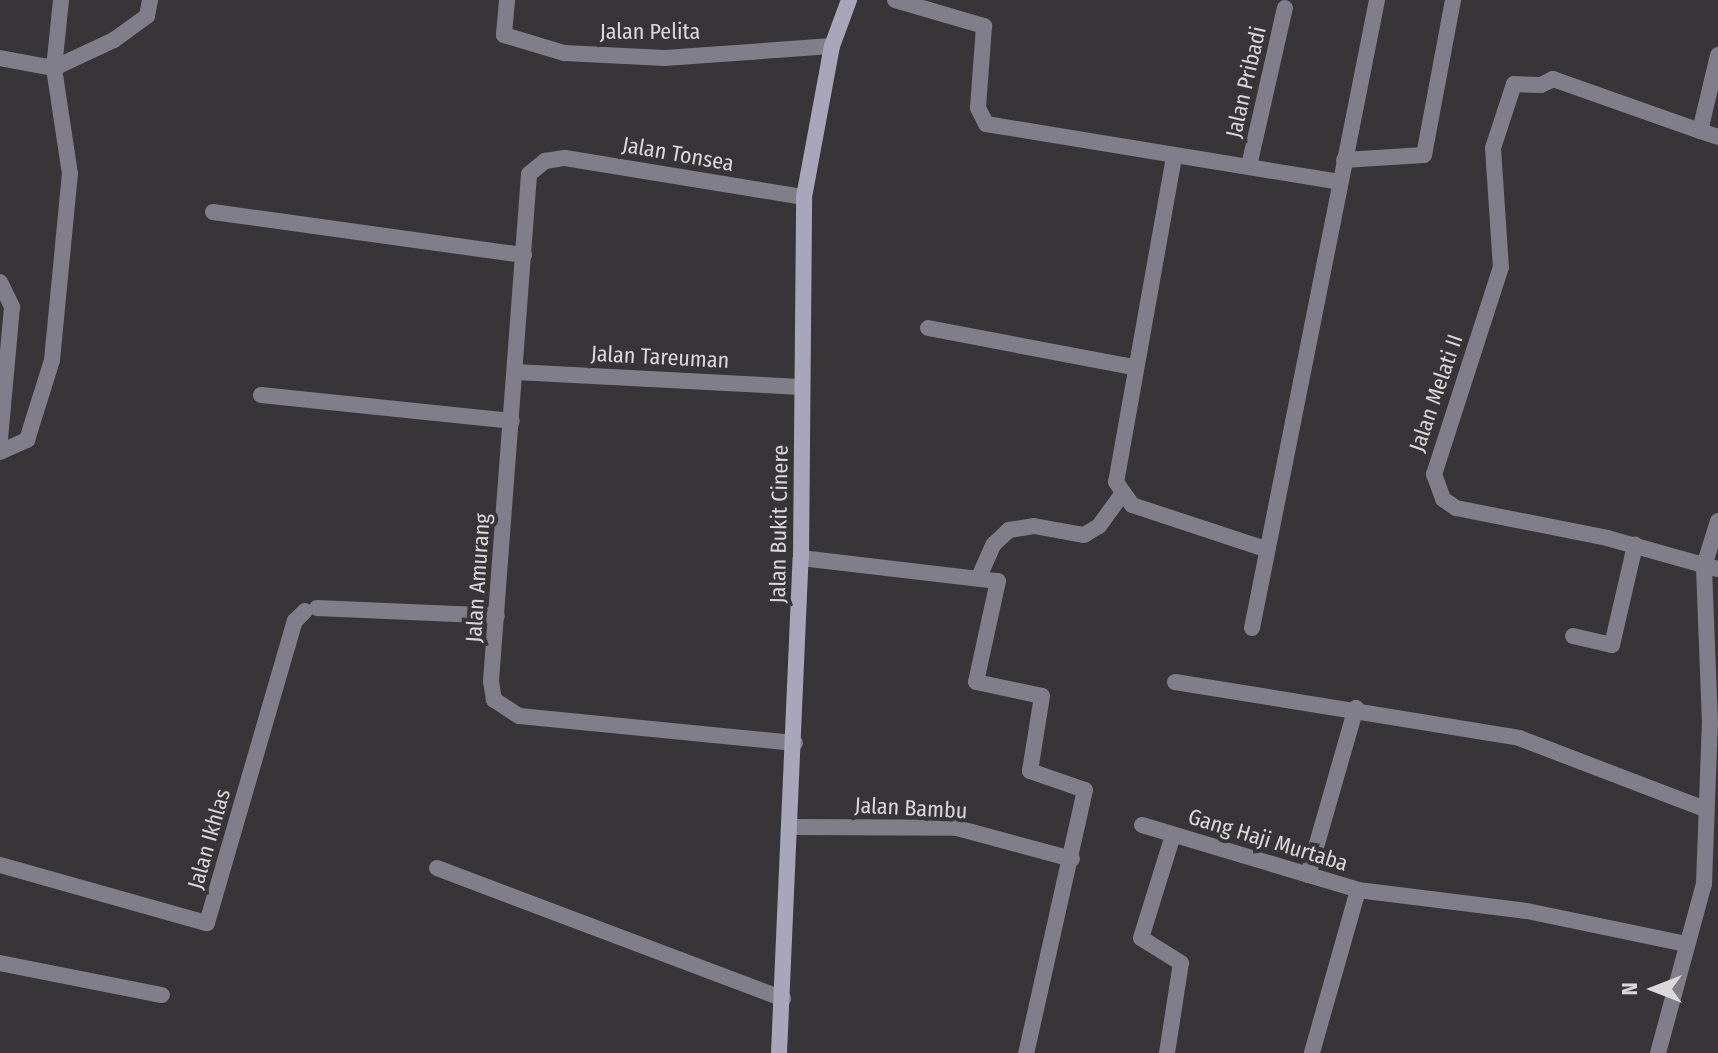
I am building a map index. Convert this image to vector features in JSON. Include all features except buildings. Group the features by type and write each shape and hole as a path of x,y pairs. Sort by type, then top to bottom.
{"street":[{"path":"0,452 27,440 52,360 70,174 54,68 61,0"},
{"path":"0,58 54,68 114,40 147,16 150,0"},
{"name":"Jalan Pelita","path":"507,0 504,35 564,53 665,58 832,46"},
{"name":"Jalan Bukit Cinere","path":"779,1053 793,827 801,558 804,197 832,46 849,0"},
{"path":"895,0 984,26 978,108 986,124 1339,182"},
{"path":"1252,628 1265,549 1377,0"},
{"path":"1344,160 1424,155 1453,0"},
{"name":"Jalan Pribadi","path":"1249,166 1285,8"},
{"path":"1718,55 1700,131 1718,137"},
{"name":"Jalan Melati II","path":"1700,131 1553,79 1541,85 1514,84 1493,148 1501,267 1437,451 1435,484 1456,508 1635,545 1711,567"},
{"path":"1174,157 1115,463 1121,496 1132,505 1265,549"},
{"name":"Jalan Tonsea","path":"545,161 565,158 804,197"},
{"name":"Jalan Amurang","path":"545,161 529,174 491,681 504,711 795,743"},
{"path":"213,212 524,255"},
{"path":"0,282 12,307 0,439"},
{"path":"928,328 1132,367"},
{"name":"Jalan Tareuman","path":"516,372 802,387"},
{"path":"261,395 512,421"},
{"path":"979,577 994,544 1009,530 1034,526 1084,535 1099,526 1121,496"},
{"path":"1658,1053 1704,884 1705,809 1714,725 1711,567 1718,521"},
{"path":"1573,636 1612,645 1635,545"},
{"path":"801,558 979,577 999,586 976,682 1042,696 1028,767 1035,775 1084,787 1072,859 1026,1053"},
{"name":"Jalan Ikhlas","path":"0,865 207,923 295,621 311,610 497,616"},
{"path":"1175,682 1356,708 1519,738 1705,809"},
{"path":"1308,875 1356,708"},
{"name":"Gang Haji Murtaba","path":"1142,825 1358,890 1312,1053"},
{"name":"Jalan Bambu","path":"793,827 957,828 1072,859"},
{"path":"1167,1053 1181,963 1141,938 1173,835"},
{"path":"437,868 783,999"},
{"path":"1358,890 1527,911 1687,944"},
{"path":"0,963 162,995"}]}
